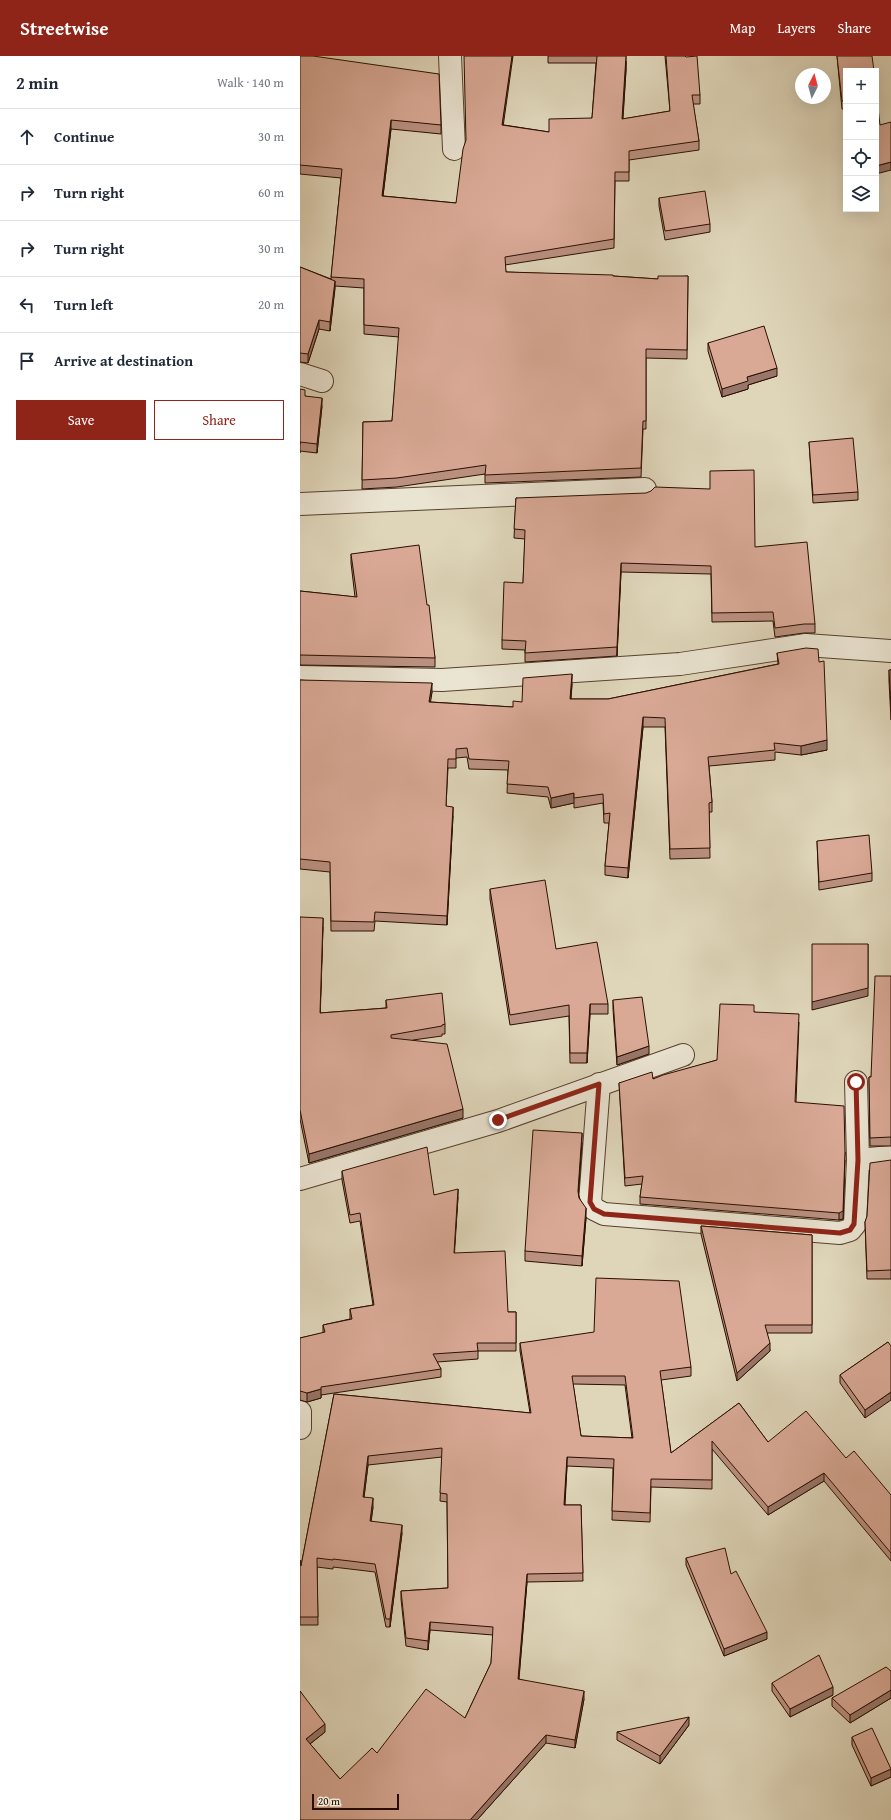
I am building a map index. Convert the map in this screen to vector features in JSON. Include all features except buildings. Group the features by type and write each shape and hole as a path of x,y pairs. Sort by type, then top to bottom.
{"street":[{"path":"450,56 454,149"},
{"path":"300,374 322,381"},
{"path":"300,504 645,489"},
{"path":"300,677 442,680 680,664 806,645 891,651"},
{"path":"300,1179 498,1120 683,1055"},
{"path":"599,1084 590,1202 594,1209 604,1214 840,1233 850,1230 854,1224 858,1160 856,1082"},
{"path":"858,1160 891,1157"},
{"path":"300,1412 300,1428"}],"route":[{"path":"498,1120 599,1084 590,1202 594,1209 604,1214 840,1233 850,1230 854,1224 858,1160 856,1082"}]}
